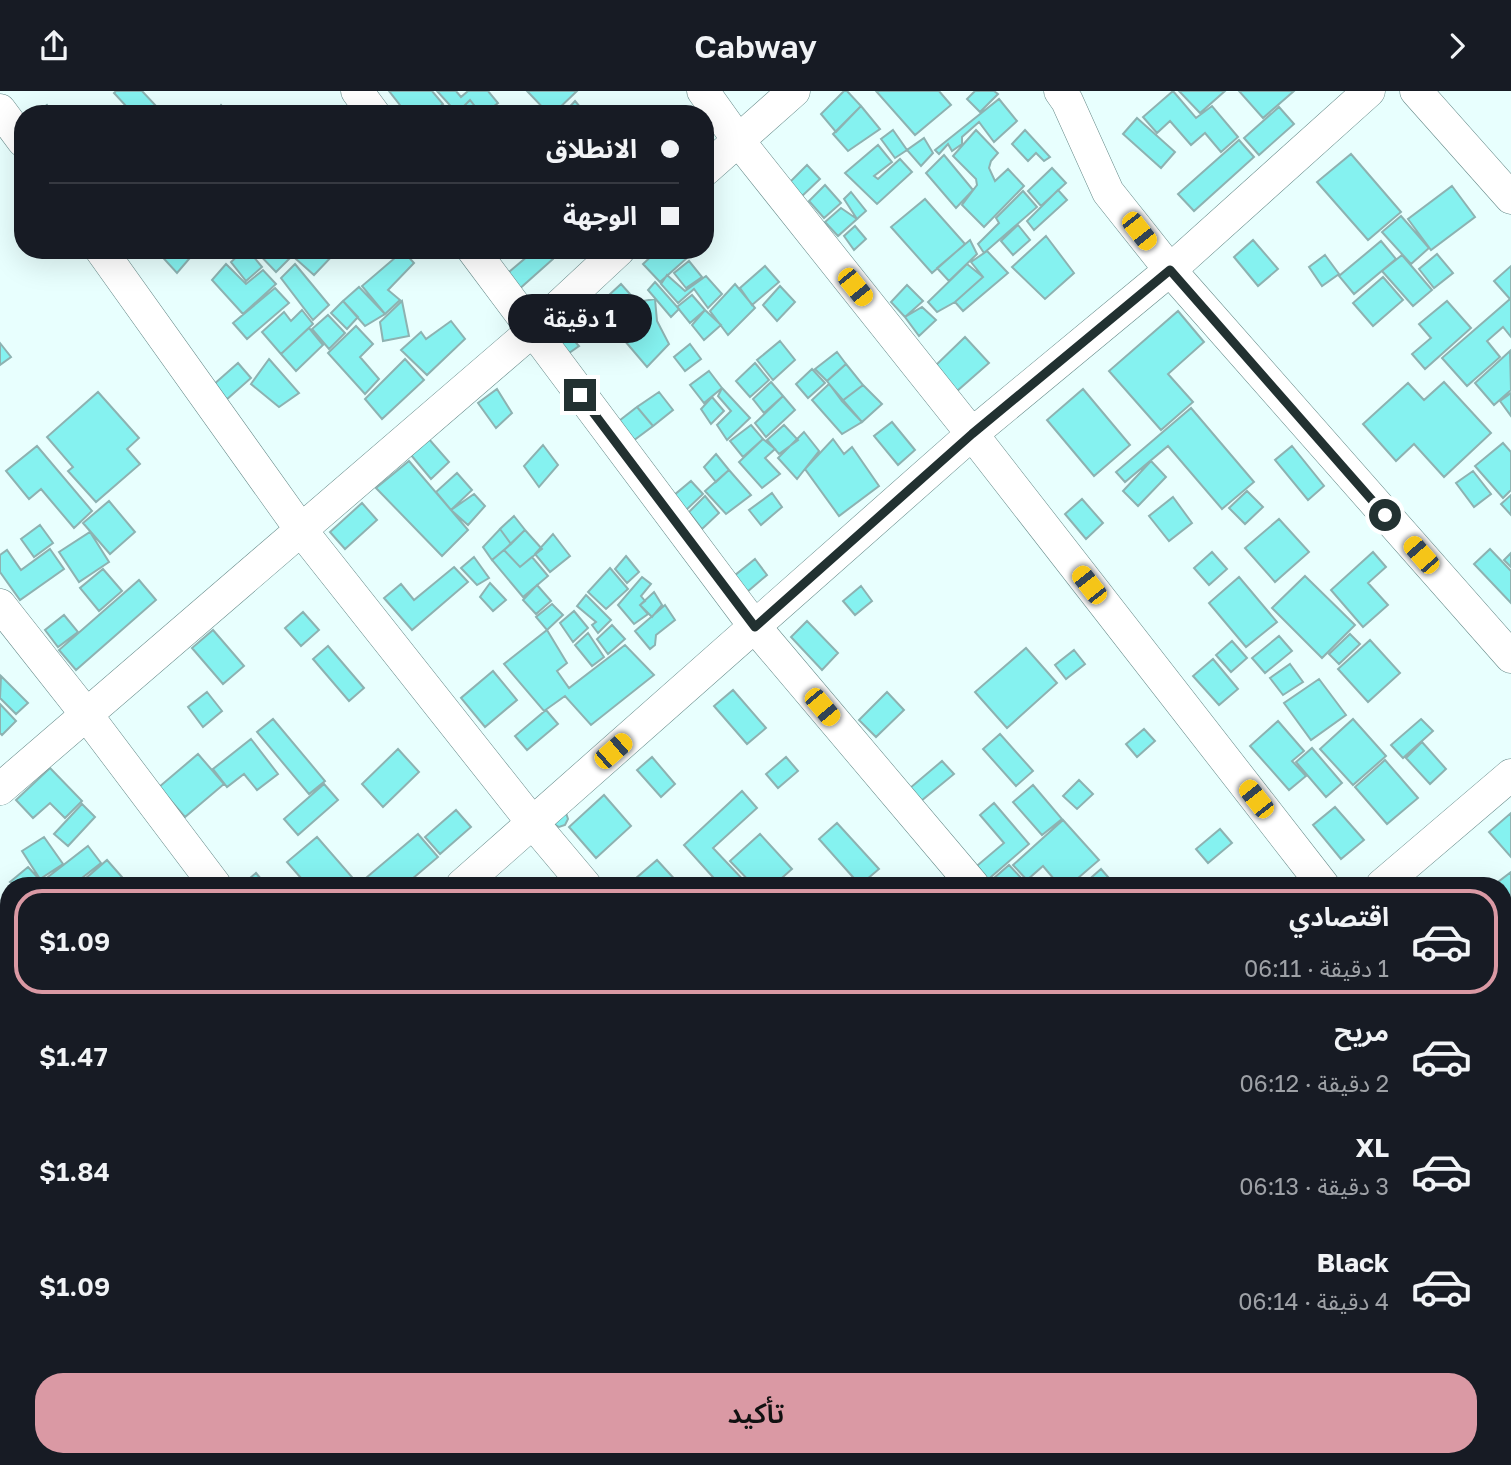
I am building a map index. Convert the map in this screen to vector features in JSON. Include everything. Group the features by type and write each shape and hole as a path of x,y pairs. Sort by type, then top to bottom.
{"street":[{"path":"714,162 794,91"},
{"path":"1060,91 1108,192 1170,270 1511,657"},
{"path":"471,877 972,434 1170,270 1369,91"},
{"path":"1416,91 1511,198"},
{"path":"714,106 1318,877"},
{"path":"0,110 14,129"},
{"path":"107,259 301,530 578,877"},
{"path":"480,259 755,627 967,877"},
{"path":"0,789 533,331 610,259"},
{"path":"0,605 209,877"},
{"path":"1391,877 1511,775"}],"building":[{"path":"142,91 155,105 125,105 114,93"},
{"path":"389,91 432,91 443,104 442,105 400,105"},
{"path":"437,91 456,91 461,97 468,91 488,91 498,103 474,105 470,100 465,105 450,105"},
{"path":"527,91 577,91 562,105 540,105"},
{"path":"844,91 861,106 836,132 821,114"},
{"path":"876,91 939,91 951,105 915,135"},
{"path":"975,91 994,91 998,94 980,112 967,99"},
{"path":"1173,91 1196,118 1212,106 1238,137 1221,152 1205,133 1191,145 1170,121 1157,133 1143,117"},
{"path":"1179,91 1225,91 1200,113"},
{"path":"1239,91 1294,91 1263,118"},
{"path":"999,99 1017,121 994,142 979,122 962,137 962,144 952,151 948,144 939,154 935,150"},
{"path":"861,106 880,129 848,151 833,134"},
{"path":"1279,107 1294,124 1259,155 1244,138"},
{"path":"1137,118 1175,152 1161,168 1123,134"},
{"path":"893,130 907,150 895,158 881,139"},
{"path":"976,130 998,153 989,168 995,181 1008,169 1024,186 984,227 962,205 977,185 976,179 953,156"},
{"path":"1025,130 1050,157 1044,161 1036,153 1028,161 1012,144"},
{"path":"924,138 933,153 921,166 907,150"},
{"path":"1239,140 1254,157 1194,211 1178,194"},
{"path":"878,145 892,162 874,176 878,179 900,159 912,172 877,204 845,173"},
{"path":"1351,154 1401,212 1368,240 1317,182"},
{"path":"944,155 973,190 956,208 926,173"},
{"path":"807,165 820,179 801,197 789,183"},
{"path":"1052,168 1066,183 1041,206 1028,191"},
{"path":"825,185 841,203 824,218 809,201"},
{"path":"1452,186 1475,217 1431,250 1408,219"},
{"path":"1058,190 1067,200 1034,230 1027,221"},
{"path":"1023,191 1037,207 984,253 978,244 999,223 996,218"},
{"path":"851,192 866,211 857,219 844,199"},
{"path":"925,199 965,244 932,273 891,227"},
{"path":"841,208 857,219 838,236 825,222"},
{"path":"1401,216 1429,248 1411,264 1382,232"},
{"path":"1018,225 1030,240 1013,255 1001,241"},
{"path":"855,226 866,239 854,250 844,236"},
{"path":"1046,236 1074,273 1045,299 1012,267"},
{"path":"970,240 977,254 949,281 937,268"},
{"path":"1253,240 1278,269 1258,286 1234,257"},
{"path":"1381,241 1396,259 1354,294 1339,276"},
{"path":"987,251 1008,273 963,311 955,302 983,277 971,262"},
{"path":"1437,254 1453,273 1434,288 1419,269"},
{"path":"1325,255 1339,274 1322,286 1309,267"},
{"path":"1402,255 1432,290 1413,306 1382,271"},
{"path":"164,259 189,259 177,273"},
{"path":"234,259 255,259 262,267 246,281 231,262"},
{"path":"264,259 289,259 276,272"},
{"path":"296,259 329,259 314,275"},
{"path":"394,259 410,259 414,263 388,290 400,300 385,314 362,286"},
{"path":"524,259 553,259 517,291 509,272"},
{"path":"648,259 686,259 660,282 643,264"},
{"path":"689,261 702,277 686,288 674,273"},
{"path":"226,264 246,284 263,270 276,284 243,314 212,280"},
{"path":"295,264 329,305 313,320 281,278"},
{"path":"967,264 983,277 955,302 937,312 928,302"},
{"path":"765,266 779,282 752,305 740,288"},
{"path":"1511,266 1511,337 1503,327 1487,341 1500,357 1467,386 1442,358 1510,299 1494,281"},
{"path":"667,275 685,291 706,276 722,294 708,308 694,289 678,303 661,284"},
{"path":"1383,277 1403,300 1373,326 1353,303"},
{"path":"655,282 679,309 671,317 648,290"},
{"path":"621,284 637,302 655,299 657,321 669,344 647,367 596,307"},
{"path":"735,284 755,308 728,335 710,311"},
{"path":"907,285 923,301 905,317 891,302"},
{"path":"780,286 795,302 777,321 763,305"},
{"path":"359,287 385,314 365,326 343,301"},
{"path":"275,288 289,303 247,339 233,323"},
{"path":"692,295 705,310 690,323 677,307"},
{"path":"343,301 358,317 347,329 331,313"},
{"path":"402,301 409,336 383,341 380,322"},
{"path":"1447,301 1471,328 1425,369 1412,354 1431,338 1419,324"},
{"path":"922,307 936,320 919,336 905,317"},
{"path":"302,310 313,324 281,354 262,332 284,312 291,321"},
{"path":"705,310 721,325 704,340 692,325"},
{"path":"1178,311 1204,342 1168,374 1193,402 1161,430 1109,371"},
{"path":"328,315 345,333 329,349 312,329"},
{"path":"451,321 465,339 427,375 401,350 421,332 426,339"},
{"path":"356,326 373,344 360,357 379,379 365,394 328,353"},
{"path":"309,328 323,345 296,371 281,354"},
{"path":"563,328 579,346 562,358 549,343"},
{"path":"965,337 989,363 957,391 935,366"},
{"path":"780,341 795,360 773,380 757,360"},
{"path":"0,343 11,357 0,365"},
{"path":"690,344 701,359 685,371 674,357"},
{"path":"1510,351 1511,390 1494,405 1475,383"},
{"path":"837,352 846,364 827,381 815,369"},
{"path":"269,359 299,393 279,407 251,384"},
{"path":"405,359 424,380 382,419 365,399"},
{"path":"238,363 251,378 226,400 213,385"},
{"path":"755,363 769,380 750,397 736,381"},
{"path":"846,364 863,385 842,401 827,381"},
{"path":"812,369 825,383 808,398 796,384"},
{"path":"709,371 722,388 704,403 690,385"},
{"path":"771,382 783,396 764,413 753,399"},
{"path":"1444,382 1491,433 1444,477 1414,444 1396,461 1363,424 1408,383 1424,400"},
{"path":"829,384 862,422 842,434 812,400"},
{"path":"863,385 882,404 862,422 842,401"},
{"path":"722,388 750,418 727,440 717,425 731,411 718,396"},
{"path":"497,389 512,413 496,428 478,403"},
{"path":"1083,389 1130,445 1094,476 1047,420"},
{"path":"98,392 139,438 127,449 140,464 96,502 68,471 73,467 47,437"},
{"path":"659,392 673,410 653,426 637,407"},
{"path":"1511,393 1511,416 1500,401"},
{"path":"783,396 795,410 766,437 755,423"},
{"path":"712,397 724,411 711,424 701,409"},
{"path":"637,407 653,426 633,441 615,424"},
{"path":"1191,408 1254,482 1222,509 1168,446 1125,482 1116,472"},
{"path":"892,422 915,450 898,465 874,436"},
{"path":"751,425 763,439 743,457 730,441"},
{"path":"784,425 798,440 779,454 767,440"},
{"path":"804,432 819,451 797,479 778,458"},
{"path":"428,438 449,462 431,479 411,455"},
{"path":"763,439 775,449 765,458 780,474 762,488 739,462"},
{"path":"833,439 844,454 852,447 879,486 839,516 805,469"},
{"path":"1503,443 1511,452 1511,490 1503,498 1475,466"},
{"path":"543,445 558,465 539,487 524,466"},
{"path":"37,446 92,511 74,528 41,489 29,499 6,471"},
{"path":"1292,446 1324,486 1308,500 1275,460"},
{"path":"716,454 729,470 716,482 704,467"},
{"path":"409,461 468,530 442,556 376,488"},
{"path":"1151,461 1166,477 1138,506 1123,491"},
{"path":"729,470 751,495 726,514 705,491"},
{"path":"1473,471 1491,494 1474,507 1456,483"},
{"path":"457,473 472,490 451,510 436,492"},
{"path":"691,481 703,494 685,511 673,496"},
{"path":"1247,491 1263,507 1245,524 1229,508"},
{"path":"772,493 782,507 761,525 749,510"},
{"path":"474,494 485,506 468,525 451,510"},
{"path":"1511,495 1511,515 1501,504"},
{"path":"705,496 719,513 702,529 689,512"},
{"path":"1173,497 1192,523 1169,541 1149,516"},
{"path":"1082,499 1103,523 1086,539 1065,514"},
{"path":"109,501 135,532 110,554 83,523"},
{"path":"362,503 377,520 345,549 330,532"},
{"path":"514,516 525,530 511,544 500,529"},
{"path":"1279,519 1309,552 1275,582 1245,548"},
{"path":"40,525 53,543 34,557 21,539"},
{"path":"500,529 511,544 492,560 483,547"},
{"path":"525,530 542,549 520,567 504,550"},
{"path":"90,532 109,562 79,582 59,552"},
{"path":"553,534 570,556 550,572 535,554"},
{"path":"50,549 64,569 20,600 0,572 0,555 7,550 21,570"},
{"path":"1490,549 1511,571 1511,603 1474,564"},
{"path":"504,550 520,567 532,557 548,576 523,597 492,560"},
{"path":"1212,552 1227,569 1209,585 1194,568"},
{"path":"1373,552 1386,567 1368,583 1388,605 1363,627 1331,590"},
{"path":"1511,553 1511,567 1504,560"},
{"path":"626,556 639,572 627,583 615,569"},
{"path":"474,557 489,578 477,585 461,568"},
{"path":"755,559 767,575 747,592 734,576"},
{"path":"454,567 468,582 412,630 384,598 401,584 414,600"},
{"path":"610,568 628,589 606,609 588,592"},
{"path":"103,569 122,591 99,611 80,588"},
{"path":"1305,576 1355,625 1322,658 1272,608"},
{"path":"642,577 651,584 641,596 645,601 640,605 648,614 634,624 618,605"},
{"path":"1239,577 1277,622 1246,647 1209,603"},
{"path":"139,580 156,600 76,670 59,650"},
{"path":"490,583 506,600 493,611 480,597"},
{"path":"537,585 551,601 536,614 523,600"},
{"path":"861,586 872,601 855,615 843,601"},
{"path":"654,592 662,605 652,617 640,605"},
{"path":"586,595 611,620 598,633 592,625 596,622 577,606"},
{"path":"552,604 563,615 547,630 536,617"},
{"path":"665,605 675,620 656,635 655,645 650,649 635,631"},
{"path":"574,611 588,628 573,642 560,623"},
{"path":"303,612 319,630 301,646 285,628"},
{"path":"64,615 78,632 58,647 45,630"},
{"path":"807,621 838,653 822,670 791,637"},
{"path":"612,625 625,639 608,654 597,639"},
{"path":"213,630 244,666 223,684 192,648"},
{"path":"547,630 567,663 557,671 569,688 625,645 654,675 591,725 565,696 544,711 504,664"},
{"path":"588,633 604,657 592,666 575,645"},
{"path":"1350,634 1360,644 1339,664 1329,654"},
{"path":"1279,636 1292,651 1265,673 1252,658"},
{"path":"1370,640 1400,673 1368,702 1338,669"},
{"path":"1232,641 1247,658 1231,672 1216,655"},
{"path":"328,646 364,688 349,701 313,659"},
{"path":"1026,648 1057,683 1007,728 975,692"},
{"path":"1074,650 1085,664 1066,679 1055,665"},
{"path":"1213,659 1238,689 1219,705 1193,676"},
{"path":"1290,664 1303,682 1283,695 1270,678"},
{"path":"493,671 517,700 485,727 461,698"},
{"path":"1,676 28,703 16,714 0,698"},
{"path":"1319,679 1346,715 1311,740 1284,703"},
{"path":"733,690 766,728 747,744 714,706"},
{"path":"207,692 222,711 203,727 188,707"},
{"path":"887,692 904,710 876,737 859,720"},
{"path":"0,704 16,721 2,735 0,733"},
{"path":"546,710 558,724 527,750 515,736"},
{"path":"273,719 325,781 309,794 257,732"},
{"path":"1353,719 1386,756 1353,785 1320,749"},
{"path":"1421,719 1433,731 1403,758 1391,745"},
{"path":"1278,721 1304,751 1292,761 1306,776 1289,790 1250,746"},
{"path":"1144,729 1155,741 1137,757 1126,744"},
{"path":"1000,734 1033,771 1016,786 983,749"},
{"path":"251,739 278,774 257,790 244,774 227,787 213,769"},
{"path":"1422,742 1446,769 1430,784 1406,758"},
{"path":"1312,748 1342,783 1326,797 1296,762"},
{"path":"398,749 419,772 383,807 362,784"},
{"path":"198,754 224,784 185,817 159,787"},
{"path":"652,757 675,784 661,797 637,770"},
{"path":"786,757 798,771 778,788 766,774"},
{"path":"1385,760 1418,798 1387,824 1355,787"},
{"path":"942,761 954,774 921,801 910,788"},
{"path":"50,768 82,801 65,818 50,803 33,818 16,800"},
{"path":"1079,780 1093,794 1077,809 1063,796"},
{"path":"324,784 338,800 298,835 284,819"},
{"path":"1033,785 1062,819 1042,835 1013,802"},
{"path":"742,791 757,808 713,848 740,877 713,877 684,845"},
{"path":"604,795 631,826 596,858 569,827"},
{"path":"994,803 1029,844 991,877 978,877 972,870 1004,843 980,815"},
{"path":"82,804 95,817 68,846 54,834"},
{"path":"1335,807 1364,840 1341,859 1313,825"},
{"path":"456,810 471,827 440,854 425,837"},
{"path":"566,813 568,819 565,825 559,827 554,824"},
{"path":"1511,813 1511,857 1489,832"},
{"path":"1063,820 1099,860 1079,877 1052,877 1043,866 1030,877 1024,877 1013,865"},
{"path":"837,823 879,869 870,877 853,877 819,839"},
{"path":"1220,829 1232,843 1208,863 1196,849"},
{"path":"418,834 438,857 414,877 367,877"},
{"path":"760,834 792,869 783,877 745,877 730,861"},
{"path":"44,837 63,864 39,877 22,851"},
{"path":"317,837 352,877 300,877 287,862"},
{"path":"88,846 101,863 83,877 48,877"},
{"path":"107,860 122,877 87,877"},
{"path":"657,860 673,877 637,877"},
{"path":"1009,865 1020,877 995,877"},
{"path":"28,867 37,877 16,877"},
{"path":"1101,869 1108,877 1092,877"}],"route":[{"path":"580,395 755,627 972,434 1170,270 1385,515"}]}
